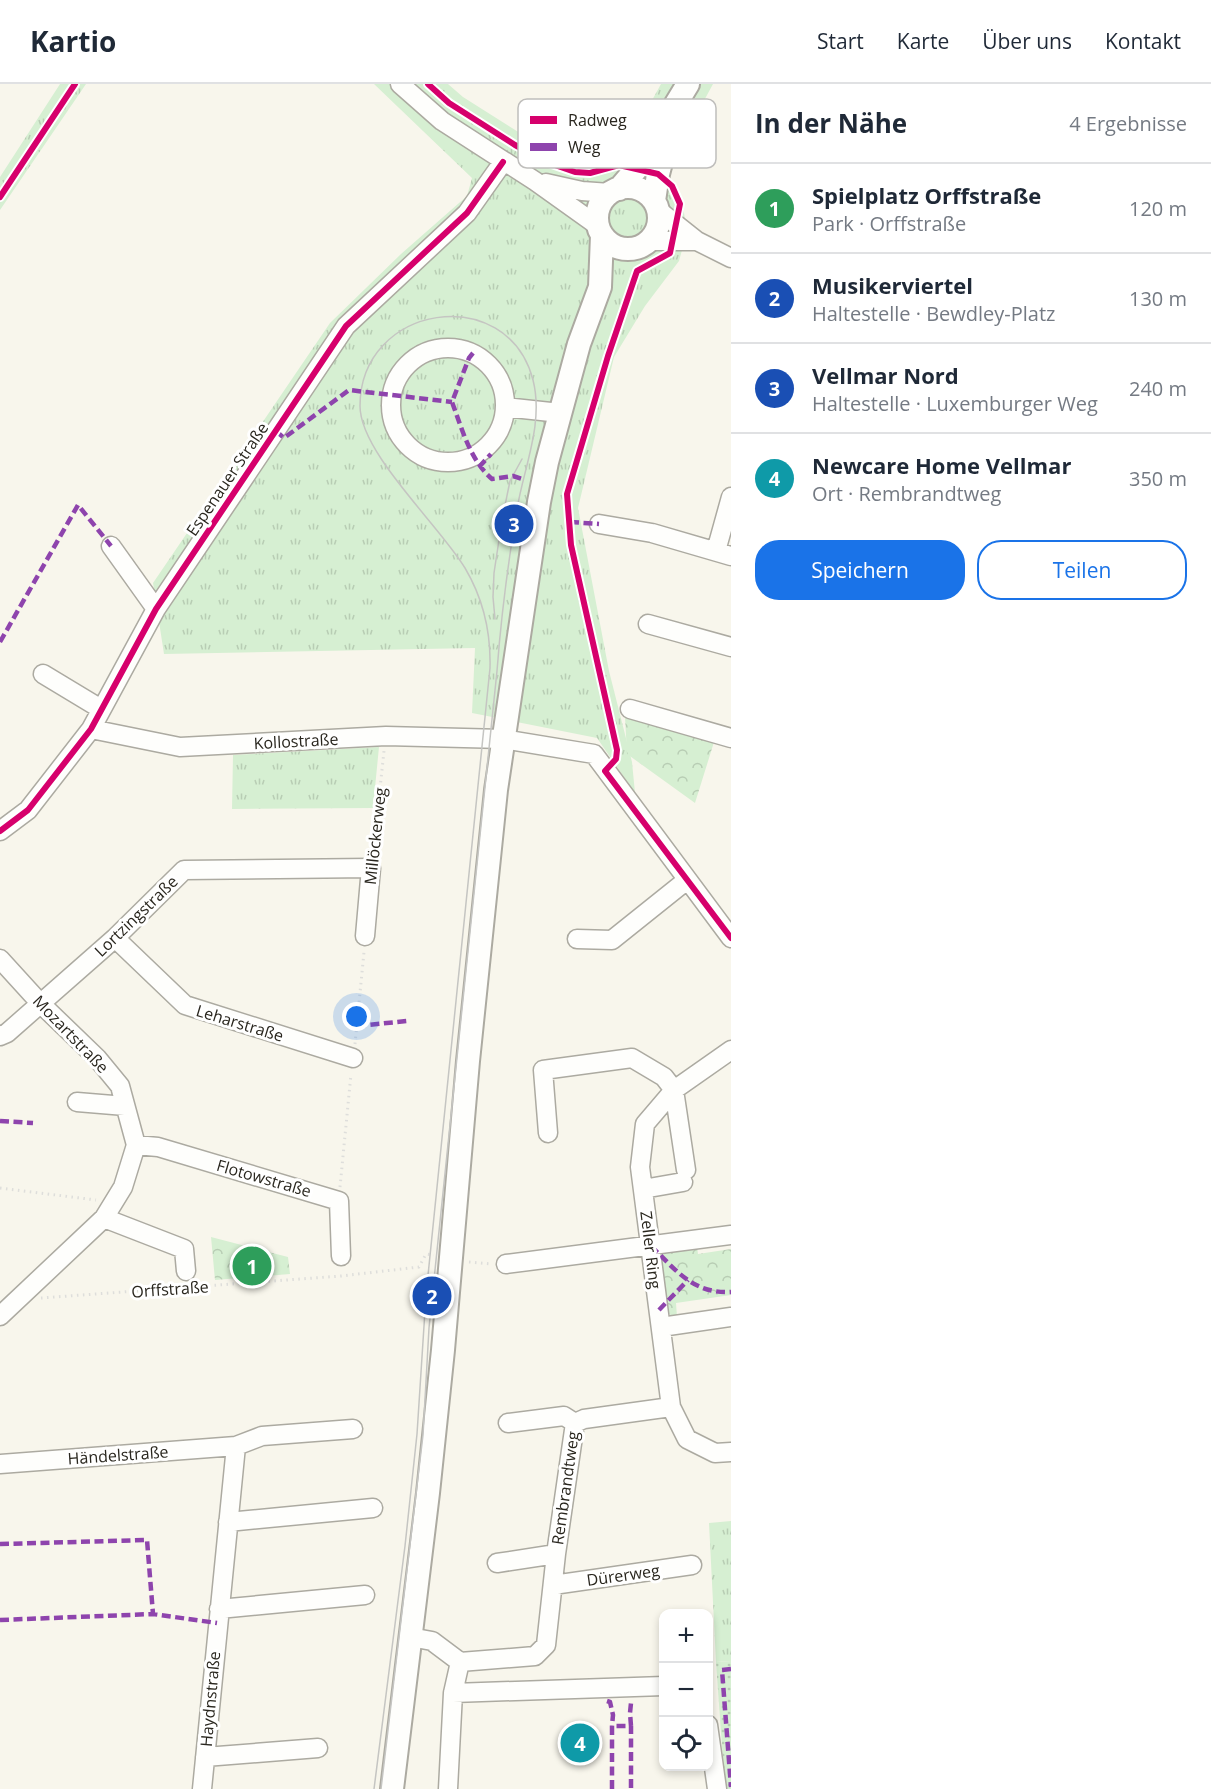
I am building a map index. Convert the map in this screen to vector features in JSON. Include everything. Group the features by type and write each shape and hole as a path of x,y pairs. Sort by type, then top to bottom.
{"main road":[{"path":"680,99 688,84"},
{"path":"392,1789 456,1258 468,1060 503,739 539,502 579,344 600,287 599,208 603,200 637,168"},
{"path":"600,287 657,229 659,220 656,206 660,168"},
{"path":"614,191 628,187 638,189 647,194 656,206"},
{"path":"600,231 616,247 626,249 641,245"}],"street":[{"path":"400,84 442,121 574,208 600,231"},
{"name":"Espenauer Straße","path":"3,824 28,810 91,729 156,609 346,326 467,213 503,162"},
{"path":"535,181 582,191 614,191"},
{"path":"656,206 697,241 731,258"},
{"path":"641,245 697,241"},
{"path":"455,348 473,353 490,365 499,378 506,407 502,426 487,447 475,456 457,463 439,462 421,456 405,442 397,429 393,412 393,396 396,381 404,367 417,356 432,349 455,348"},
{"path":"506,407 560,413"},
{"path":"600,524 652,532 723,554 731,497"},
{"path":"111,546 156,609"},
{"path":"648,624 731,647"},
{"path":"43,674 102,709"},
{"path":"630,709 731,738"},
{"name":"Kollostraße","path":"91,729 180,747 386,736 503,739 594,754 731,938"},
{"name":"Millöckerweg","path":"365,936 371,868"},
{"name":"Lortzingstraße","path":"0,1036 7,1033 115,938 184,870 371,868"},
{"path":"577,939 612,940 687,880"},
{"name":"Leharstraße","path":"115,938 185,1005 353,1058"},
{"name":"Mozartstraße","path":"0,959 41,1004 97,1058 120,1086 136,1145"},
{"name":"Zeller Ring","path":"731,1050 674,1089 645,1124 640,1167 671,1407 687,1439 715,1453 731,1452"},
{"path":"548,1133 543,1070 632,1058 664,1077 674,1089 685,1176 643,1188"},
{"path":"77,1102 125,1106"},
{"path":"0,1316 104,1218 123,1187 136,1145"},
{"name":"Flotowstraße","path":"136,1145 158,1147 339,1201 341,1256"},
{"name":"Orffstraße","path":"104,1218 184,1249 186,1271"},
{"path":"506,1264 731,1235"},
{"path":"661,1327 731,1317"},
{"name":"Rembrandtweg","path":"575,1423 584,1419 671,1407"},
{"name":"Rembrandtweg","path":"508,1423 564,1416 575,1423"},
{"name":"Rembrandtweg","path":"460,1662 535,1656 546,1645 556,1554 575,1423"},
{"name":"Händelstraße","path":"0,1464 236,1446 262,1436 353,1429"},
{"name":"Haydnstraße","path":"202,1789 236,1446"},
{"path":"228,1522 373,1508"},
{"name":"Rembrandtweg","path":"497,1563 556,1554"},
{"name":"Dürerweg","path":"553,1585 692,1565"},
{"path":"219,1609 365,1595"},
{"path":"410,1637 432,1641 460,1662 453,1693 448,1789"},
{"path":"453,1693 659,1686"},
{"path":"205,1757 318,1748"},
{"path":"713,1761 717,1789"}],"path":[{"path":"0,1188 97,1200 104,1218"},
{"path":"456,1258 466,1262 506,1264"}],"green space":[{"path":"60,84 86,84 0,210 0,177"},
{"path":"374,84 448,84 463,97 518,132 518,168 668,168 661,180 682,200 687,232 679,261 645,306 614,357 578,508 609,671 632,762 635,793 597,738 472,713 475,648 164,654 153,583 330,323 401,254 467,196 472,178"},
{"path":"661,84 713,84 705,99 653,99"},
{"path":"625,717 714,742 695,803 627,754"},
{"path":"379,747 373,808 232,809 233,755"},
{"path":"211,1237 288,1257 290,1274 215,1280"},
{"path":"696,1240 698,1254 731,1249 731,1295 676,1303 677,1317 674,1318 666,1311 657,1245"},
{"path":"731,1521 731,1661 716,1662 709,1523"},
{"path":"731,1661 731,1789 725,1789 716,1662"}],"tram line":[{"path":"374,1789 417,1434 426,1295 490,655 485,616 472,580 453,551 387,467 363,425 360,406 366,372 383,345 408,327 437,318 467,318 495,328 518,349 533,380 536,412 532,445 517,509 503,610 429,1328 423,1435 381,1789"},
{"path":"495,619 494,573 502,520 510,481 522,459"}],"marked path":[{"path":"473,353 452,402 463,433 478,463 492,479 513,476 525,480"},
{"path":"276,431 284,438 349,390 452,402"},
{"path":"479,467 491,454"},
{"path":"0,642 78,505 111,546"},
{"path":"570,522 599,524"},
{"path":"357,1026 407,1021"},
{"path":"0,1121 33,1123"},
{"path":"651,1246 677,1272 696,1285 718,1292 731,1292"},
{"path":"659,1310 688,1280"},
{"path":"0,1544 147,1540 153,1614"},
{"path":"0,1620 153,1614 217,1623"},
{"path":"731,1669 722,1670 731,1787"},
{"path":"607,1701 610,1702 613,1715 612,1726"},
{"path":"631,1703 631,1726"},
{"path":"612,1789 612,1726 631,1726 631,1789"}],"cycle path":[{"path":"0,197 75,84"},
{"path":"428,84 449,103 518,147"},
{"path":"0,831 28,810 91,729 156,609 346,326 467,213 503,162"},
{"path":"563,168 590,173 608,168"},
{"path":"632,168 658,174 672,186 680,204 670,253 637,271 608,356 567,494 571,545 617,750 616,759 605,771 731,938"}],"place":[{"name":"Vellmar Nord","path":"514,524"},
{"name":"Spielplatz Orffstraße","path":"252,1266"},
{"name":"Musikerviertel","path":"432,1296"},
{"name":"Newcare Home Vellmar","path":"580,1743"}]}
